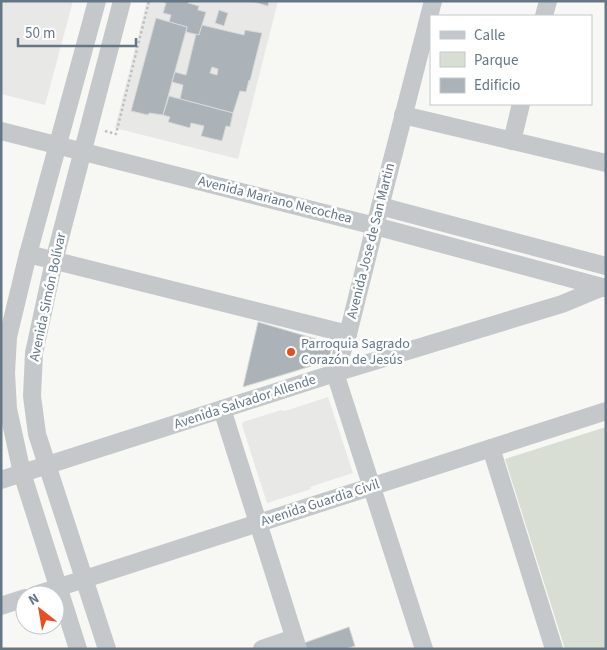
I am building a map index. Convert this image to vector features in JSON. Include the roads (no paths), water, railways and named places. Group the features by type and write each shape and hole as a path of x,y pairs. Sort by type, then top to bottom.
{"street":[{"name":"Avenida Simón Bolívar","path":"57,585 22,474 8,409 5,338 97,1"},
{"name":"Avenida Simón Bolívar","path":"107,649 37,434 32,396 34,353 54,261 122,1"},
{"name":"Avenida Jose de San Martin","path":"430,15 434,1"},
{"path":"544,15 548,1"},
{"name":"Avenida Jose de San Martin","path":"335,373 348,334 430,16"},
{"path":"512,141 522,105"},
{"path":"404,116 606,163"},
{"name":"Avenida Mariano Necochea","path":"1,131 375,226 604,288"},
{"path":"380,206 605,261"},
{"path":"28,254 348,334"},
{"name":"Avenida Salvador Allende","path":"1,480 335,373 562,304 604,288"},
{"path":"335,373 424,649"},
{"path":"222,410 296,643 262,649"},
{"name":"Avenida Guardia Civil","path":"65,586 606,411"},
{"path":"490,448 554,649"},
{"path":"1,606 15,601"},
{"name":"Avenida Simón Bolívar","path":"65,609 78,649"}],"place":[{"name":"Parroquia Sagrado Corazón de Jesús","path":"291,352"}]}
